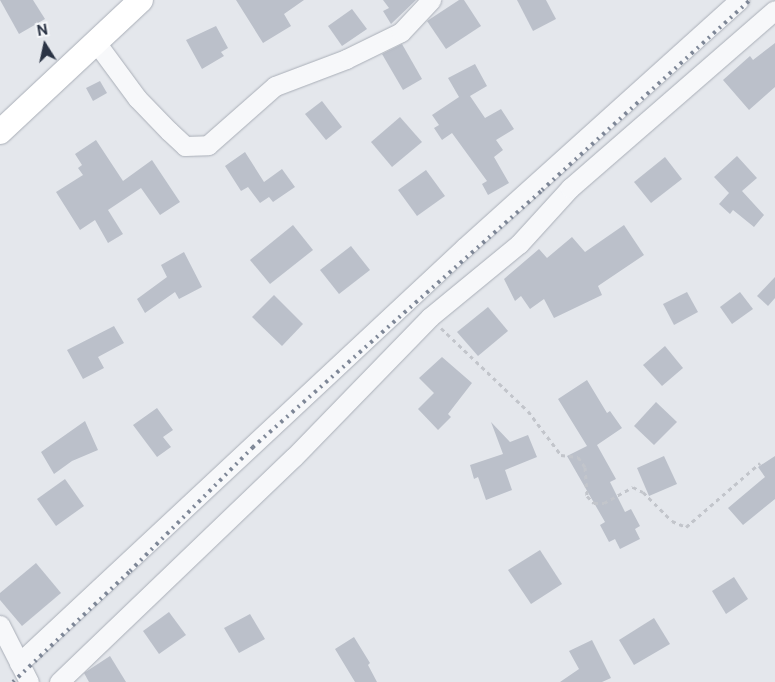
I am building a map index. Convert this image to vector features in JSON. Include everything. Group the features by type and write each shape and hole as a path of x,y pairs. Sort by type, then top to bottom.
{"main road":[{"path":"0,132 141,0"}],"street":[{"path":"96,41 137,98 185,146 208,145 275,86 346,59 401,32 431,0"},
{"path":"19,663 465,247 739,0"},
{"path":"58,682 294,457 430,317 519,244 570,188 775,10"},
{"path":"0,625 29,682"}],"path":[{"path":"430,317 528,411 561,455 578,457 585,468 587,496 594,502 604,503 633,487 643,492 672,521 686,527 760,463"}],"building":[{"path":"0,0 33,0 45,19 19,34"},
{"path":"236,0 304,0 284,14 291,26 263,43"},
{"path":"383,0 416,0 391,24 383,11 389,8"},
{"path":"459,0 464,0 481,26 446,49 427,21"},
{"path":"517,0 546,0 556,19 533,31"},
{"path":"352,9 367,29 342,46 328,26"},
{"path":"216,26 228,48 221,52 224,56 202,69 186,40"},
{"path":"775,43 775,87 749,110 723,80 750,56 753,60"},
{"path":"402,44 422,79 403,90 382,54"},
{"path":"475,64 487,86 470,96 485,118 501,109 514,129 496,140 503,150 494,157 509,183 488,195 482,184 487,181 452,133 442,140 434,128 439,125 432,115 459,97 448,78"},
{"path":"100,81 107,93 93,101 86,88"},
{"path":"322,101 342,127 326,140 305,114"},
{"path":"400,117 422,142 392,167 371,142"},
{"path":"96,140 123,181 152,160 180,202 160,215 141,188 108,210 123,234 108,243 95,220 80,230 56,192 83,175 78,168 82,165 75,154"},
{"path":"245,152 264,182 282,169 295,187 273,202 269,197 260,203 248,187 241,191 225,166"},
{"path":"737,156 757,178 742,191 764,215 754,227 733,210 730,214 719,204 729,193 714,177"},
{"path":"665,157 682,179 651,203 634,182"},
{"path":"426,170 445,196 417,216 398,190"},
{"path":"293,225 313,250 270,284 250,260"},
{"path":"624,225 644,255 598,286 602,295 554,318 544,299 530,309 521,296 515,301 504,279 539,249 547,258 572,237 585,252"},
{"path":"351,246 370,270 339,294 320,270"},
{"path":"184,252 202,287 179,299 175,292 145,313 137,299 167,277 161,265"},
{"path":"775,277 775,298 768,306 757,296"},
{"path":"687,292 698,312 674,325 663,304"},
{"path":"740,292 753,309 732,324 720,307"},
{"path":"274,295 303,324 282,346 252,317"},
{"path":"488,307 508,331 478,356 457,332"},
{"path":"114,326 124,343 98,357 104,368 83,379 67,350"},
{"path":"665,346 683,368 662,386 643,365"},
{"path":"442,357 472,383 448,414 451,417 438,430 418,409 434,393 419,378"},
{"path":"587,380 607,413 610,411 622,428 597,445 616,479 610,482 625,512 631,509 640,526 635,529 640,539 620,549 615,539 609,542 600,525 605,522 567,456 587,446 558,399"},
{"path":"656,402 677,422 654,445 634,426"},
{"path":"157,408 173,430 163,437 171,447 157,457 133,425"},
{"path":"85,421 98,450 72,461 54,474 41,452"},
{"path":"491,422 510,442 528,435 537,457 505,470 512,490 486,500 478,477 474,479 470,465 503,454"},
{"path":"664,456 677,484 649,496 637,468"},
{"path":"775,456 775,499 743,525 728,508 765,477 758,467"},
{"path":"65,479 84,506 56,526 37,499"},
{"path":"540,550 562,584 531,604 508,570"},
{"path":"36,563 61,593 22,626 0,600 0,593"},
{"path":"734,577 748,599 726,614 712,591"},
{"path":"169,612 186,635 159,654 143,631"},
{"path":"250,614 265,639 239,653 224,628"},
{"path":"654,618 670,644 634,665 619,640"},
{"path":"354,637 370,663 368,665 377,682 355,682 335,649"},
{"path":"592,640 611,678 602,682 560,682 579,669 569,651"},
{"path":"110,656 126,682 89,682 84,673"}],"railway":[{"path":"13,682 130,571 253,447 542,190 750,0"}]}
